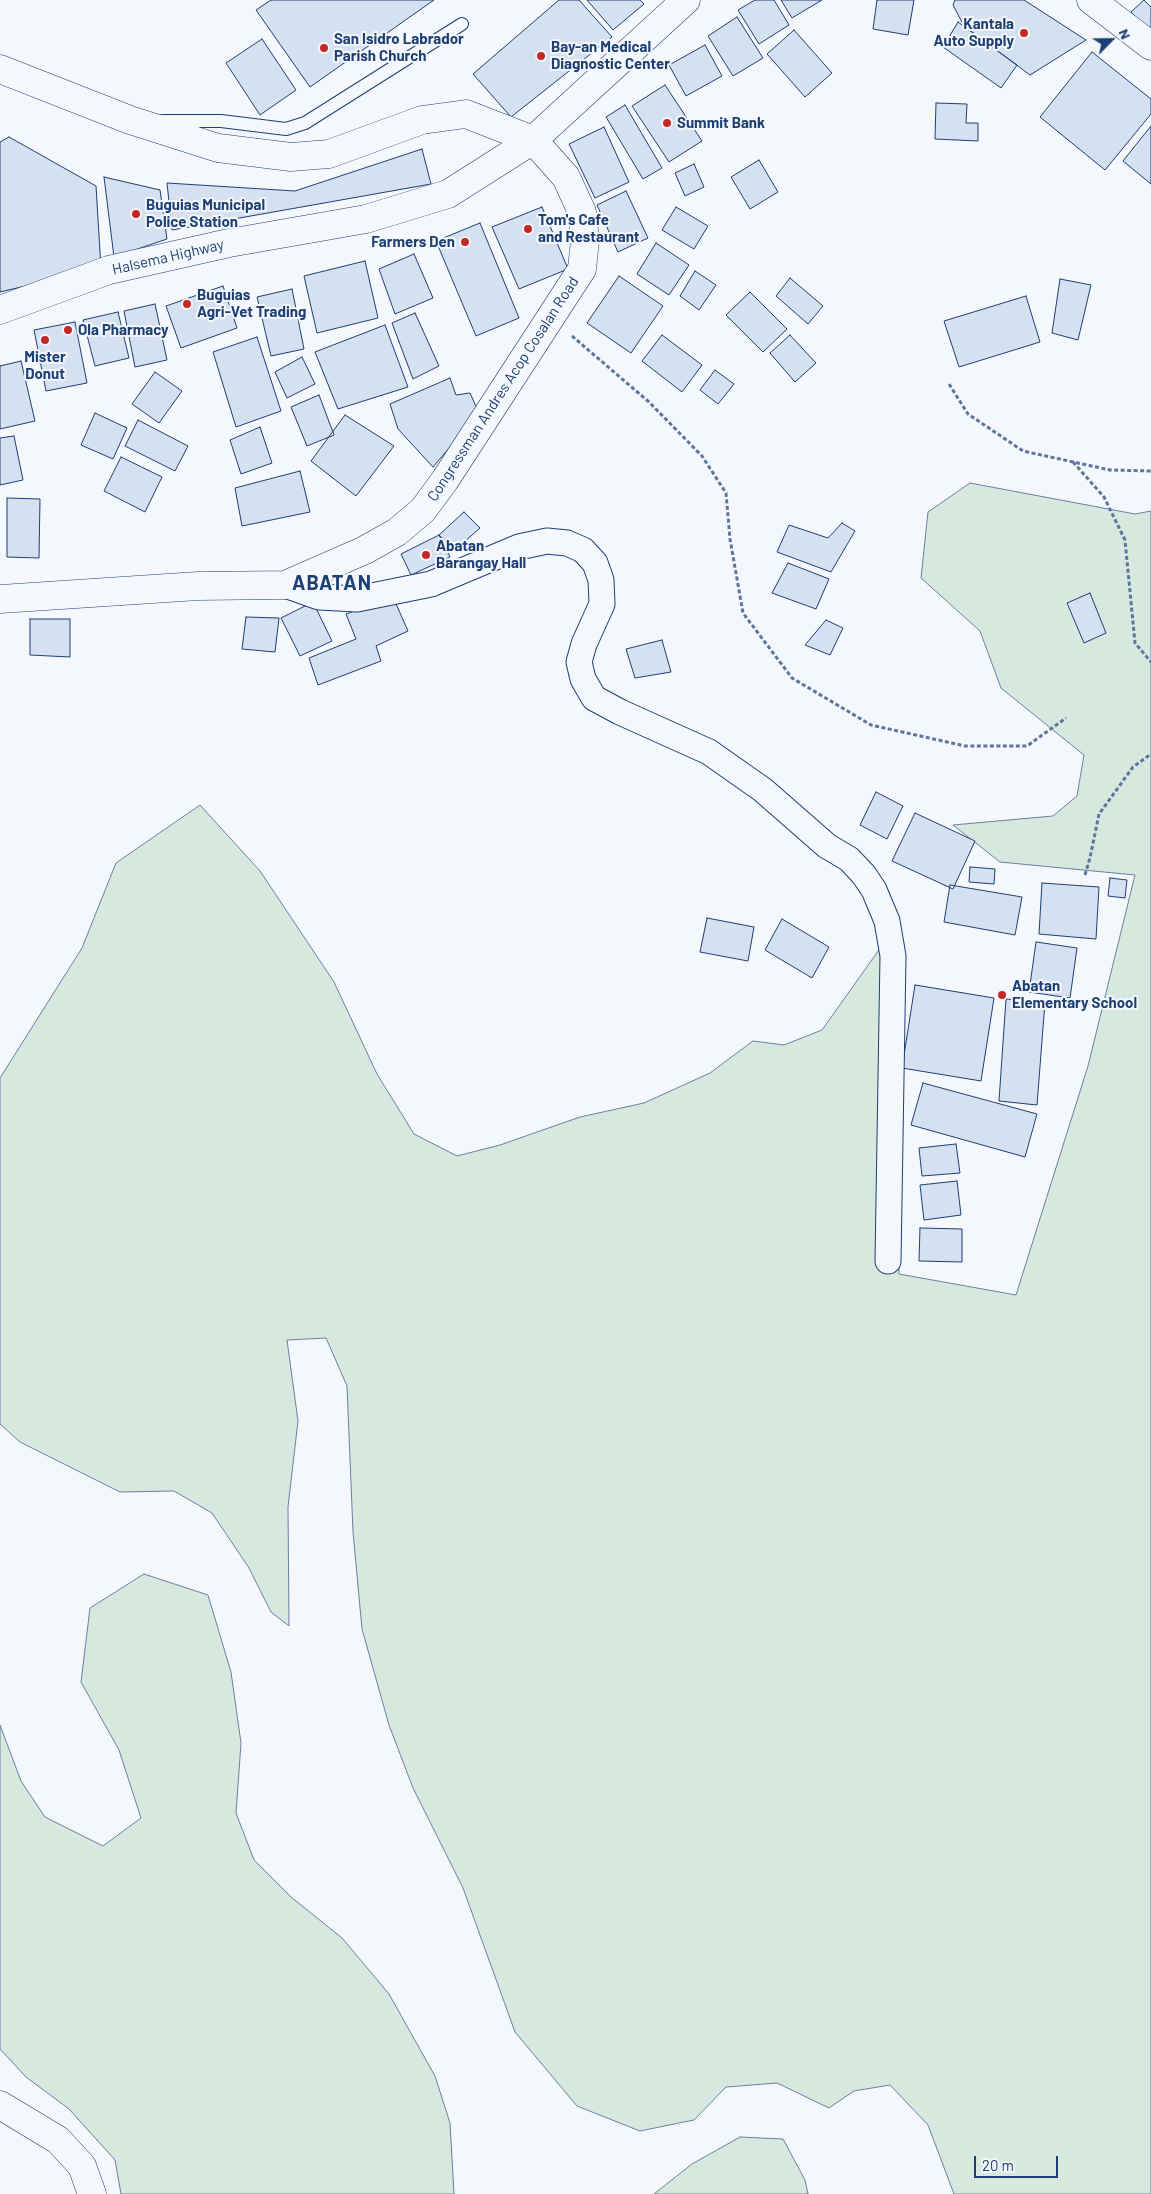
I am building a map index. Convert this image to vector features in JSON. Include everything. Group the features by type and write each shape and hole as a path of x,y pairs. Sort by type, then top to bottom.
{"main road":[{"name":"Halsema Highway","path":"0,310 109,270 229,243 366,219 448,194 533,140 686,0"},
{"path":"1091,0 1151,46"},
{"path":"0,69 130,120 218,148 291,157 329,154 422,120 446,115 466,114 533,140"},
{"name":"Congressman Andres Acop Cosalan Road","path":"0,599 198,586 285,584 365,550 397,532 423,510 445,480 582,269 585,240 582,212 566,176 533,140"},
{"path":"0,2104 58,2140 82,2166 92,2194"}],"street":[{"path":"285,584 319,597 357,599 431,584 519,547 547,541 567,543 584,550 595,563 601,580 602,604 584,644 579,662 583,680 594,698 620,712 709,752 764,790 828,846 849,859 864,874 874,890 887,921 892,956 888,1261"}],"lane":[{"path":"130,120 221,122 286,129 305,123 462,24"}],"path":[{"path":"550,318 649,402 702,456 726,493 730,539 743,613 792,678 871,724 965,746 1027,746 1066,718"},
{"path":"948,384 968,414 1023,451 1110,470 1151,471"},
{"path":"1073,462 1104,497 1125,540 1135,643 1151,662"},
{"path":"1085,876 1099,814 1133,767 1151,754"}],"shaded area":[{"path":"970,483 1135,514 1151,511 1151,2194 954,2194 928,2125 890,2085 854,2091 829,2108 777,2083 726,2087 694,2120 640,2131 577,2106 515,2032 463,1888 413,1788 389,1725 362,1629 353,1532 347,1386 326,1338 287,1340 298,1421 288,1507 289,1626 271,1612 249,1568 212,1513 174,1491 120,1492 20,1442 0,1424 0,1078 82,948 116,863 200,805 260,871 334,982 377,1074 414,1134 457,1156 500,1145 580,1117 644,1103 710,1073 753,1041 784,1045 822,1030 898,923 899,1274 1016,1295 1088,1066 1135,875 1000,862 953,825 1053,816 1077,796 1084,755 1001,688 980,631 921,578 928,512"},
{"path":"144,1574 208,1595 231,1672 241,1743 236,1813 254,1860 291,1897 342,1938 389,1994 435,2076 450,2123 454,2194 121,2194 115,2160 69,2109 26,2077 0,2049 0,1725 21,1781 45,1817 103,1846 141,1818 119,1750 81,1682 90,1608"},
{"path":"740,2137 783,2139 805,2180 808,2194 654,2194 692,2164"}],"building":[{"name":"San Isidro Labrador Parish Church","path":"271,0 434,0 310,87 256,10"},
{"name":"Bay-an Medical Diagnostic Center","path":"559,0 579,0 612,37 511,117 473,74"},
{"path":"587,0 640,0 644,4 613,30"},
{"path":"755,0 774,0 789,25 759,44 738,10"},
{"path":"781,0 822,0 792,18"},
{"path":"877,0 914,0 908,35 873,29"},
{"name":"Kantala Auto Supply","path":"955,0 1024,0 1086,40 1030,75 964,26 953,5"},
{"path":"1144,0 1151,7 1151,33 1131,12"},
{"path":"737,17 763,58 733,76 708,36"},
{"path":"958,22 1017,65 1001,88 943,47"},
{"path":"794,30 832,73 805,97 767,54"},
{"path":"262,39 296,90 260,115 226,63"},
{"path":"705,45 722,76 686,96 669,65"},
{"path":"1092,52 1151,99 1151,114 1105,170 1040,117"},
{"name":"Summit Bank","path":"665,85 702,141 669,162 632,106"},
{"path":"936,103 967,104 966,123 978,123 978,141 935,139"},
{"path":"625,105 662,168 643,179 606,117"},
{"path":"1151,126 1151,184 1123,161"},
{"path":"604,127 629,182 595,198 569,144"},
{"path":"9,137 96,186 101,268 0,292 0,142"},
{"path":"422,149 431,184 172,230 167,183 295,191"},
{"path":"759,160 778,192 750,209 731,177"},
{"path":"694,164 704,187 685,196 675,173"},
{"name":"Buguias Municipal Police Station","path":"104,177 160,190 167,239 114,257"},
{"path":"626,191 648,238 618,252 597,205"},
{"path":"542,207 568,269 519,289 492,227"},
{"path":"676,207 708,226 694,249 662,230"},
{"path":"480,223 519,318 476,336 436,241"},
{"path":"656,243 689,265 669,295 637,274"},
{"path":"414,254 433,298 395,314 379,269"},
{"path":"365,261 378,318 317,333 304,276"},
{"path":"695,271 716,285 699,310 680,296"},
{"path":"619,276 663,306 631,353 587,323"},
{"path":"790,278 823,306 808,324 776,296"},
{"path":"1060,279 1091,285 1078,340 1052,333"},
{"path":"223,286 237,328 181,348 166,306"},
{"path":"292,289 304,349 271,356 257,297"},
{"path":"750,292 787,329 763,352 726,315"},
{"path":"1026,296 1040,342 959,367 944,321"},
{"path":"155,304 167,360 135,367 124,311"},
{"path":"118,312 129,358 95,366 83,320"},
{"path":"415,313 439,366 413,379 392,323"},
{"path":"75,322 87,383 46,391 34,330"},
{"path":"385,325 408,387 338,409 315,352"},
{"path":"662,335 702,365 682,392 642,361"},
{"path":"790,335 816,363 795,382 770,353"},
{"path":"257,337 281,411 236,427 213,352"},
{"path":"302,357 315,384 287,398 275,372"},
{"path":"21,361 35,421 0,429 0,366"},
{"path":"715,370 734,384 718,404 700,390"},
{"path":"155,372 182,391 159,423 132,404"},
{"path":"450,378 456,395 470,393 479,413 433,467 398,429 390,404"},
{"path":"319,395 334,435 307,446 291,407"},
{"path":"95,413 127,428 113,459 81,445"},
{"path":"345,415 394,446 356,496 311,461"},
{"path":"138,420 188,446 175,471 125,446"},
{"path":"260,427 272,463 241,474 230,440"},
{"path":"14,436 23,480 0,485 0,438"},
{"path":"121,457 162,477 145,512 104,491"},
{"path":"300,471 310,512 242,526 235,488"},
{"path":"7,498 40,499 39,558 7,557"},
{"path":"464,512 480,528 455,550 439,535"},
{"path":"842,523 855,531 831,572 777,552 789,525 828,538"},
{"name":"Abatan Barangay Hall","path":"439,535 450,557 411,575 401,554"},
{"path":"788,563 829,579 816,609 772,593"},
{"path":"1090,593 1106,633 1084,643 1067,603"},
{"path":"393,597 408,631 376,646 381,661 318,685 309,658 356,639 346,614"},
{"path":"313,602 332,641 300,656 281,618"},
{"path":"246,617 279,618 275,652 242,649"},
{"path":"30,619 70,619 70,657 30,655"},
{"path":"826,620 843,628 830,655 805,645"},
{"path":"662,640 671,672 635,678 626,649"},
{"path":"876,792 903,806 887,839 860,825"},
{"path":"915,813 975,841 953,889 892,861"},
{"path":"970,867 995,869 994,884 969,882"},
{"path":"1110,878 1127,880 1125,898 1108,896"},
{"path":"1042,883 1099,887 1096,939 1039,934"},
{"path":"950,885 1022,897 1015,935 944,922"},
{"path":"707,918 754,927 748,961 700,952"},
{"path":"782,919 829,947 812,978 765,950"},
{"path":"1036,942 1077,948 1070,998 1029,992"},
{"path":"915,985 994,998 981,1081 902,1068"},
{"path":"1006,999 1045,1002 1037,1105 999,1101"},
{"path":"923,1083 1037,1114 1025,1157 911,1125"},
{"path":"956,1144 960,1173 922,1176 919,1148"},
{"path":"957,1181 961,1215 924,1220 920,1185"},
{"path":"920,1228 962,1229 962,1262 919,1261"}],"place":[{"name":"Kantala Auto Supply","path":"1024,33"},
{"name":"San Isidro Labrador Parish Church","path":"324,48"},
{"name":"Bay-an Medical Diagnostic Center","path":"541,56"},
{"name":"Summit Bank","path":"667,123"},
{"name":"Buguias Municipal Police Station","path":"136,214"},
{"name":"Tom's Cafe and Restaurant","path":"528,229"},
{"name":"Farmers Den","path":"465,242"},
{"name":"Buguias Agri-Vet Trading","path":"187,304"},
{"name":"Ola Pharmacy","path":"68,330"},
{"name":"Mister Donut","path":"45,340"},
{"name":"Abatan Barangay Hall","path":"426,555"},
{"name":"Abatan Elementary School","path":"1002,995"}],"district":[{"name":"ABATAN","path":"332,583"}]}
